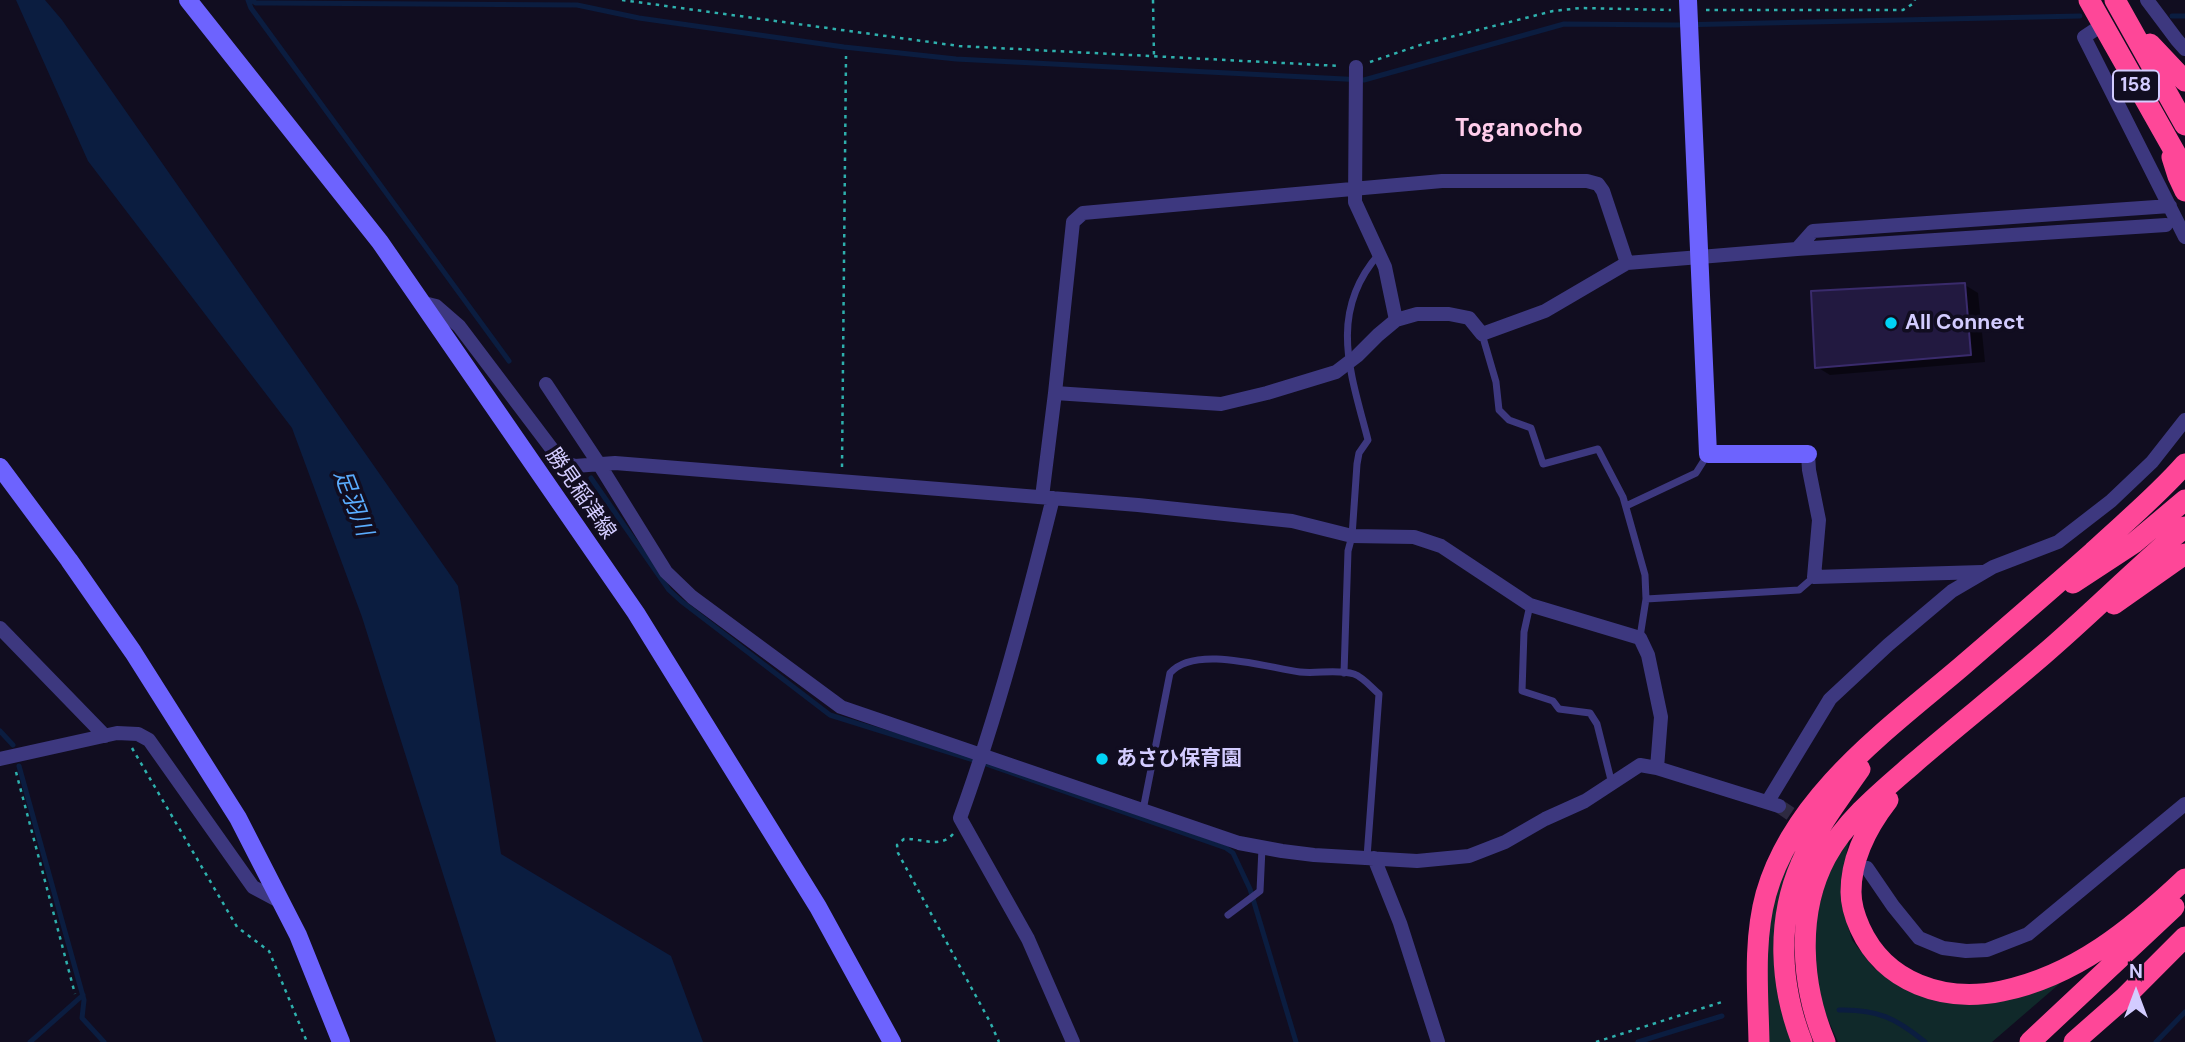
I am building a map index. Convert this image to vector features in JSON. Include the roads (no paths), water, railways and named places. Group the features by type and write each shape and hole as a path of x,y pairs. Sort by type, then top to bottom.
{"highway":[{"name":"158","path":"2089,0 2185,170"},
{"name":"158","path":"2116,0 2185,125"},
{"path":"2116,0 2151,45 2185,81"},
{"path":"2168,141 2178,176 2178,199"},
{"path":"1759,1042 1760,925 1766,894 1793,834 1841,773 2162,489 2185,464"},
{"path":"2016,620 2134,543 2185,500"},
{"path":"1825,1042 1811,1003 1805,942 1818,876 1826,857 1841,834 1889,785 2044,654 2185,527"},
{"path":"2044,654 2185,554"},
{"path":"1802,1042 1790,1006 1785,978 1783,951 1790,894 1801,864 1840,798 1864,764 1909,711"},
{"path":"1937,743 1879,812 1864,836 1854,866 1851,893 1856,918 1866,942 1886,966 1910,983 1940,992 1969,995 2029,985 2089,958 2122,934 2185,879"},
{"path":"2030,1042 2185,896"},
{"path":"2081,1042 2185,937"},
{"path":"2074,1042 2124,998"}],"main road":[{"name":"勝見稲津線","path":"188,0 380,242 636,613 818,907 892,1042"},
{"path":"1688,15 1708,454 1808,454"},
{"path":"0,467 133,652 238,818 283,903 319,983 341,1042"}],"street":[{"path":"2147,0 2185,49"},
{"path":"2102,25 2084,37 2178,199 2185,237"},
{"path":"1356,76 1355,202 1385,267 1396,320"},
{"path":"1073,1042 1028,939 960,818 981,760 1020,631 1047,497 1073,222 1083,213 1442,181 1587,181 1598,184 1603,191 1627,263"},
{"path":"1797,249 1813,231 2178,199"},
{"path":"1055,393 1221,404 1336,372 1396,320 1417,314 1449,314 1469,318 1482,334 1545,311 1627,263 2166,225"},
{"path":"420,302 436,306 458,327 561,461 575,466 615,463 1047,497 1292,521 1352,536 1414,537 1441,546 1530,605 1640,638 1647,655 1661,718 1657,768"},
{"path":"546,384 666,572 692,597 841,707 981,760 1239,843 1314,855 1417,861 1469,856 1505,842 1585,801 1640,765 1773,804 1830,699 1952,591 1993,566 2058,542 2110,501 2152,462 2185,420"},
{"path":"1808,454 1819,520 1814,577 1983,572"},
{"path":"0,628 105,736"},
{"path":"6,758 105,736 138,734 149,740 253,887 283,903"},
{"path":"1867,868 1893,906 1919,937 1943,948 1987,950 2028,934 2185,804"},
{"path":"1371,858 1400,923 1438,1042"}],"lane":[{"path":"1344,673 1348,551 1352,536 1357,464 1359,453 1368,440 1349,363 1348,319 1365,270 1379,254"},
{"path":"1482,334 1493,373 1499,410 1508,420 1531,428 1544,464 1598,449 1626,506 1645,575 1646,598 1640,638"},
{"path":"1626,506 1696,473 1708,454"},
{"path":"1646,598 1799,590 1814,577"},
{"path":"1530,605 1524,632 1522,691 1553,701 1559,709 1590,713 1597,724 1612,784"},
{"path":"1143,810 1170,673 1177,666 1214,660 1255,663 1301,672 1356,674 1379,694 1371,858"},
{"path":"1228,915 1260,891 1262,847"}],"water":[{"name":"足羽川","path":"16,0 45,0 62,20 458,586 501,854 671,956 703,1042 496,1042 362,617 292,428 88,161"}],"waterway":[{"path":"248,0 251,8 509,361"},
{"path":"251,0 256,3 577,5 639,18 844,47 956,59 1364,80 1564,24 1676,25 2080,16"},
{"path":"2172,16 2185,16"},
{"path":"591,478 669,590 830,715 977,761"},
{"path":"0,731 13,745"},
{"path":"986,764 1226,848 1233,853 1250,889 1296,1042"},
{"path":"19,766 84,1000 82,1018 104,1042"},
{"path":"30,1042 83,995"},
{"path":"1839,1010 1875,1013 1895,1021 1925,1042"},
{"path":"2156,1042 2185,1012"},
{"path":"1638,1042 1722,1016"}],"tunnel":[{"path":"1779,806 1807,825"}],"place":[{"name":"All Connect","path":"1891,323"},
{"name":"あさひ保育園","path":"1102,759"}],"district":[{"name":"Toganocho","path":"1519,130"}]}
